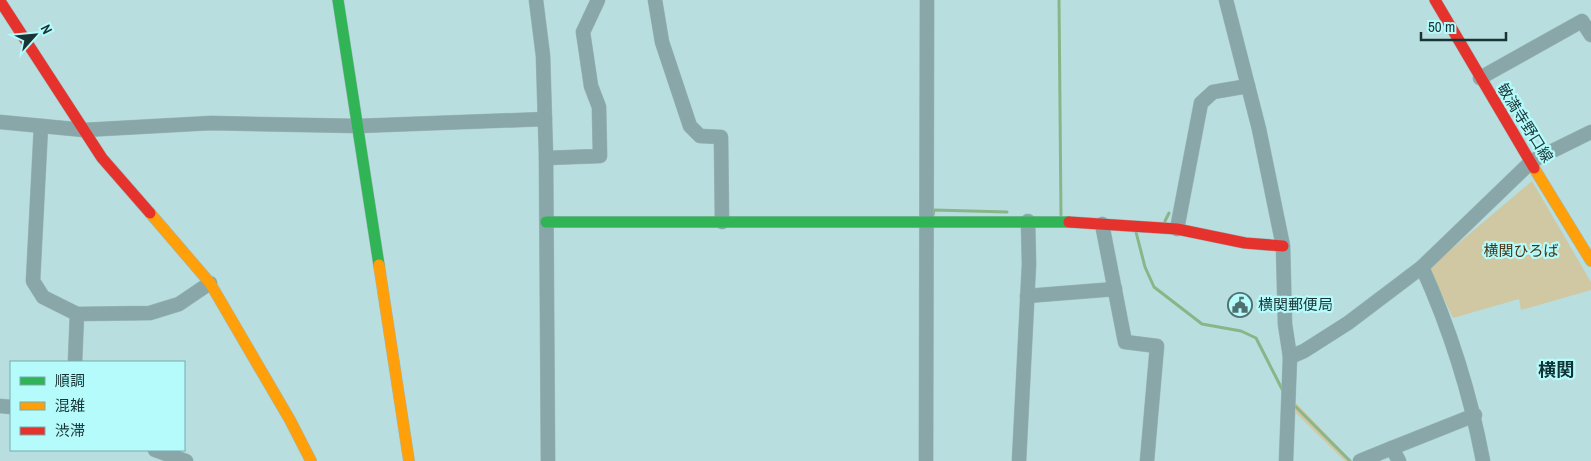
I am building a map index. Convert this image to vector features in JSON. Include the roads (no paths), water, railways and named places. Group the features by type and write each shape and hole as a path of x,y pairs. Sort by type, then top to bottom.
{"street":[{"path":"0,0 102,158 210,283 290,420 311,461"},
{"path":"338,0 410,461"},
{"path":"536,0 543,56 545,119 548,461"},
{"path":"546,158 600,156 599,107 591,86 583,32 598,0"},
{"path":"655,0 662,42 690,126 700,136 721,137 722,222"},
{"path":"926,461 927,0"},
{"path":"1226,0 1271,179 1283,246 1285,324 1290,357 1286,461"},
{"name":"敏満寺野口線","path":"1435,0 1512,134 1532,161 1591,261"},
{"path":"1480,78 1582,21 1591,35"},
{"path":"1177,229 1201,103 1213,92 1248,86"},
{"path":"0,122 84,130 211,123 358,126 545,119"},
{"path":"41,126 32,281 43,297 77,314 150,313 179,304 210,283"},
{"path":"1290,357 1304,351 1348,323 1422,268 1532,161 1591,132"},
{"path":"546,222 1028,221 1177,229 1244,242 1283,246"},
{"path":"1019,461 1027,296 1028,221"},
{"path":"1102,224 1125,342 1157,346 1147,461"},
{"path":"1422,268 1445,318 1474,415 1483,461"},
{"path":"1027,296 1115,289"},
{"path":"75,361 77,314"},
{"path":"1360,461 1474,415"},
{"path":"1392,448 1399,461"},
{"path":"157,451 186,461"}],"waterway":[{"path":"1059,0 1061,215"},
{"path":"933,215 934,210 1007,212"},
{"path":"1165,221 1169,213"},
{"path":"1136,232 1145,267 1154,287 1202,324 1241,331 1256,338 1284,393"},
{"path":"1292,403 1350,461"}],"place":[{"name":"横関郵便局","path":"1240,305"}],"district":[{"name":"横関","path":"1556,370"}],"park label":[{"name":"横関ひろば","path":"1521,251"}]}
